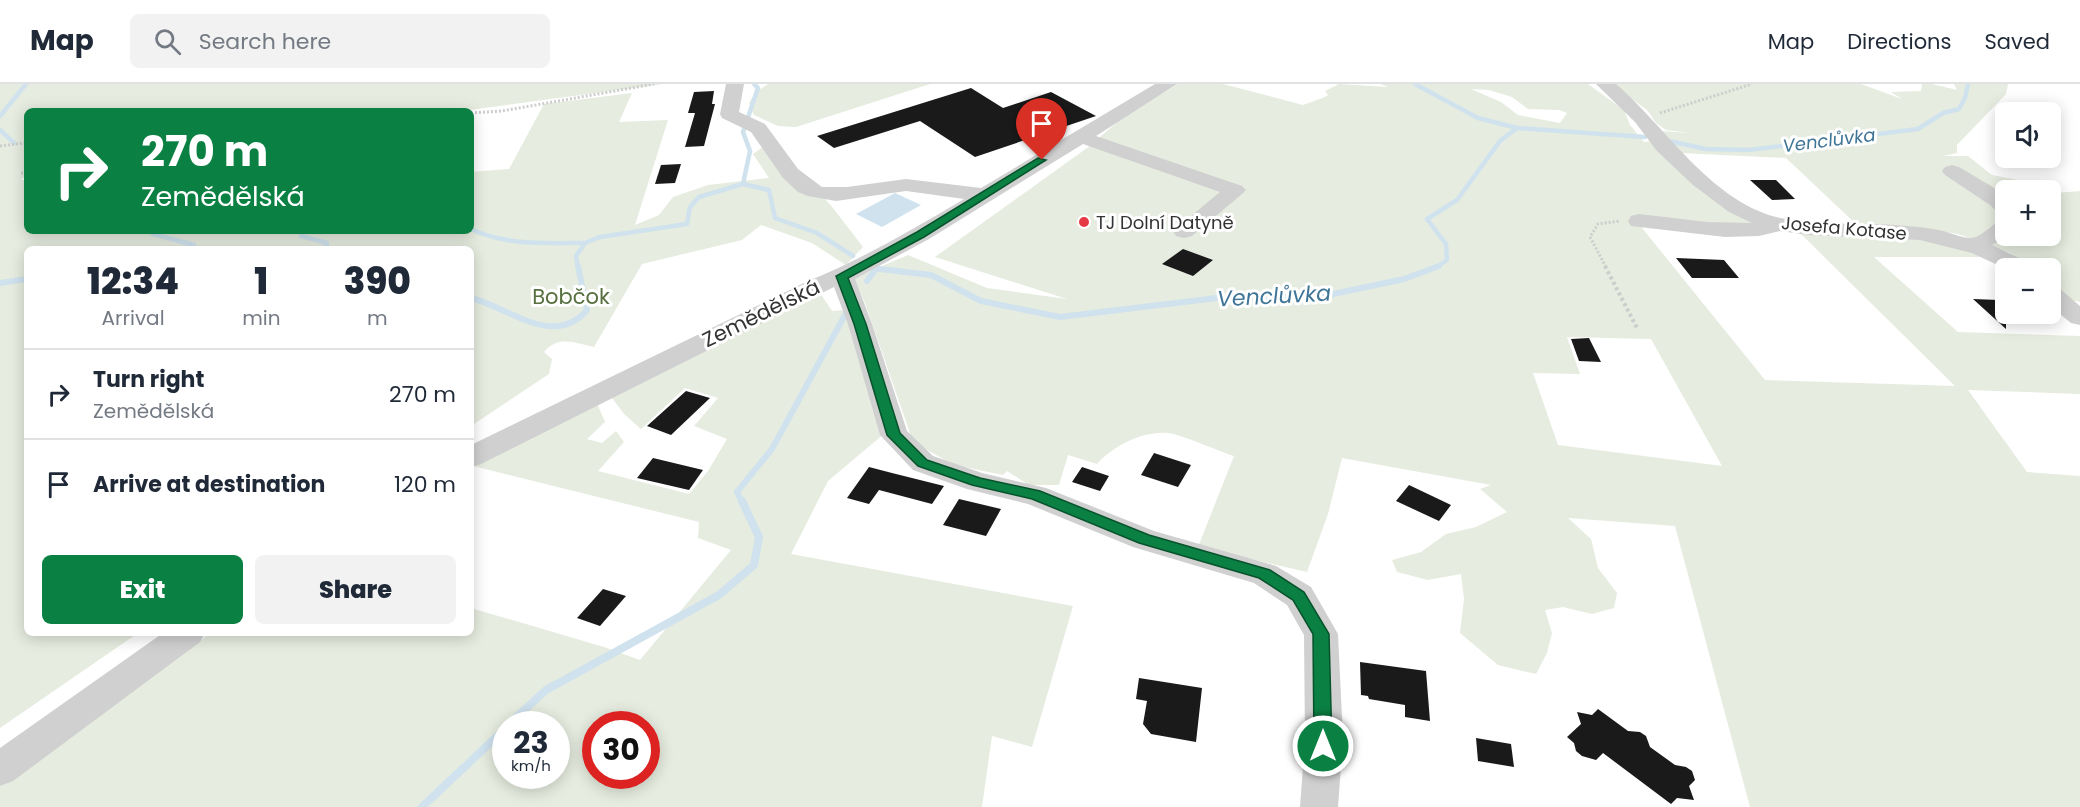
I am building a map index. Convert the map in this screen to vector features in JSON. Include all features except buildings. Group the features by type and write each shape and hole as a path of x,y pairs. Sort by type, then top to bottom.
{"street":[{"path":"735,84 729,114 761,130 773,150 797,179 814,192 830,194 904,185 983,195"},
{"name":"Zemědělská","path":"474,456 803,292 842,276 921,234 1168,84"},
{"name":"Josefa Kotase","path":"1605,84 1642,119 1666,149 1722,197 1741,210 1780,225 1931,235 1975,245 2000,258"},
{"path":"1081,137 1235,190 1184,231"},
{"path":"1952,171 1995,198"},
{"path":"1639,221 1763,230 1780,225"},
{"path":"1975,245 1995,235"},
{"path":"842,276 860,324 894,435 922,463 977,482 1035,495 1144,539 1265,574 1299,596 1321,634 1324,739 1318,807"},
{"path":"2061,302 2080,318"},
{"path":"0,769 184,636"}],"path":[{"path":"474,113 502,111 654,84"},
{"path":"1642,119 1752,84"},
{"path":"0,146 24,143"},
{"path":"1638,330 1590,237 1598,224 1618,220 1639,221"}],"green space":[{"name":"Bobčok","path":"0,84 663,84 474,109 24,108 24,177 21,180 24,180 24,234 474,234 474,172 509,169 544,104 632,93 619,122 668,120 635,225 659,215 673,197 708,185 769,178 753,154 763,147 801,172 863,247 846,265 812,243 761,225 742,240 642,264 594,347 574,342 555,343 544,352 552,359 549,374 474,424 474,246 24,246 24,636 134,636 0,728"},
{"path":"768,84 930,84 796,127 778,126 754,115 749,103 756,92"},
{"path":"1178,84 1223,84 1303,105 1325,97 1328,95 1325,91 1339,84 1388,87 1380,84 1588,84 1624,110 1630,125 1644,142 1652,141 1755,222 1752,225 1634,218 1765,380 1955,386 1801,234 1928,239 1993,257 1874,257 1958,332 2080,336 2080,394 1968,390 2027,472 2080,476 2080,807 1750,807 1675,526 1568,518 1591,539 1598,568 1617,593 1614,608 1592,614 1563,607 1545,610 1552,633 1547,653 1536,674 1498,665 1460,633 1464,599 1461,574 1428,580 1397,572 1392,560 1421,552 1446,534 1476,527 1507,512 1480,489 1491,485 1342,458 1328,514 1307,572 1198,547 1234,456 1182,437 1158,433 1138,437 1111,451 1097,464 1068,455 1059,485 1029,485 1007,471 1003,475 954,465 913,442 865,303 854,278 908,255 987,288 1067,299 935,257 1087,148 1122,118","holes":["1471,89 1489,90 1512,97 1528,109 1559,110 1567,113 1560,123 1518,115 1501,102","1567,337 1651,339 1722,466 1558,445 1533,373 1580,374"]},
{"path":"1612,84 1861,84 1902,99 1891,92 1921,91 1922,84 1957,90 1954,84 2008,84 2006,94 1998,102 1995,102 1995,105 1957,145 1957,153 1943,156 1968,156 1992,175 2018,180 1995,180 1995,246 2061,246 2061,193 2080,191 2080,302 2066,299 2061,295 2061,258 2016,258 2010,253 1958,234 1906,226 1857,225 1786,158 1680,153 1660,131 1690,133 1666,130 1656,123 1647,110"},
{"path":"820,293 832,311 844,310 885,433 828,481 791,554 1073,606 1032,747 992,736 982,807 0,807 0,782 207,636 474,636 474,609 604,647 640,660 731,550 698,538 699,522 474,465 596,401 605,422 587,439 602,443 616,431 624,442 598,471 689,494 708,471 727,439 694,426 718,398 685,388 641,429 624,414 609,394"}],"water":[{"path":"895,193 921,205 882,227 856,214"}],"waterway":[{"path":"0,116 26,84"},
{"path":"743,184 750,151 743,132 758,88 754,84"},
{"path":"1415,84 1478,118 1517,128"},
{"name":"Venclůvka","path":"1669,141 1706,149 1749,150 1918,129 1943,113 1959,109 1965,98 1968,84"},
{"name":"Venclůvka","path":"1438,266 1447,260 1446,244 1427,219 1457,200 1500,141 1517,128"},
{"name":"Venclůvka","path":"1517,128 1645,137"},
{"path":"0,130 14,143"},
{"name":"Venclůvka","path":"585,243 600,237 687,224 690,207 699,197 743,184"},
{"name":"Venclůvka","path":"743,184 769,190 775,218 817,233 853,256"},
{"path":"474,230 513,241 585,243"},
{"name":"Venclůvka","path":"153,234 193,246"},
{"name":"Venclůvka","path":"301,234 301,236 327,243 326,246"},
{"name":"Venclůvka","path":"578,267 576,256 585,243"},
{"name":"Venclůvka","path":"474,299 530,322 546,326 560,326 574,321 587,310 578,266"},
{"name":"Venclůvka","path":"871,268 931,275 981,301 1060,317 1217,298 1324,296 1404,279 1438,266"},
{"path":"867,281 875,270"},
{"name":"Venclůvka","path":"0,283 24,279"},
{"path":"742,503 737,492 772,449 846,313"},
{"path":"523,711 546,690 719,595 754,565 759,537 742,501"},
{"path":"422,807 492,741"}],"place":[{"name":"TJ Dolní Datyně","path":"1084,222"}],"route":[{"path":"1042,160 921,234 842,276 860,324 894,435 922,463 977,482 1035,495 1144,539 1265,574 1299,596 1321,634 1323,746"}]}
